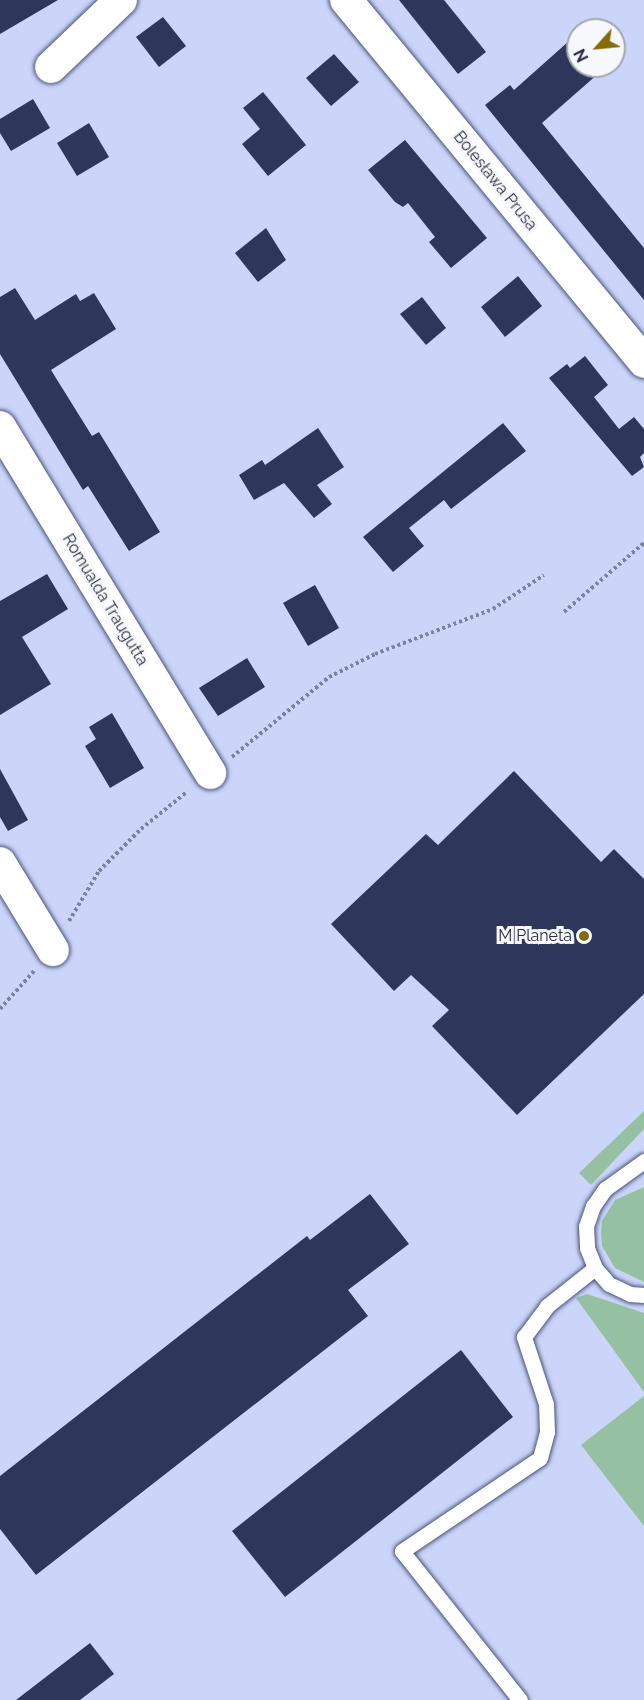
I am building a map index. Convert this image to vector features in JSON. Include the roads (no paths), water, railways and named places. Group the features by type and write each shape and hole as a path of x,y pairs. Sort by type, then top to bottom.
{"street":[{"path":"51,67 121,0"},
{"name":"Bolesława Prusa","path":"346,0 644,362"},
{"name":"Romualda Traugutta","path":"0,427 210,773"},
{"path":"0,863 53,950"}],"lane":[{"path":"644,1161 605,1188 592,1206 586,1237 595,1268 609,1284 630,1294 644,1295"},
{"path":"520,1700 402,1551 540,1458 547,1432 546,1404 524,1337 547,1306 595,1268"}],"place":[{"name":"M Planeta","path":"584,936"}]}
